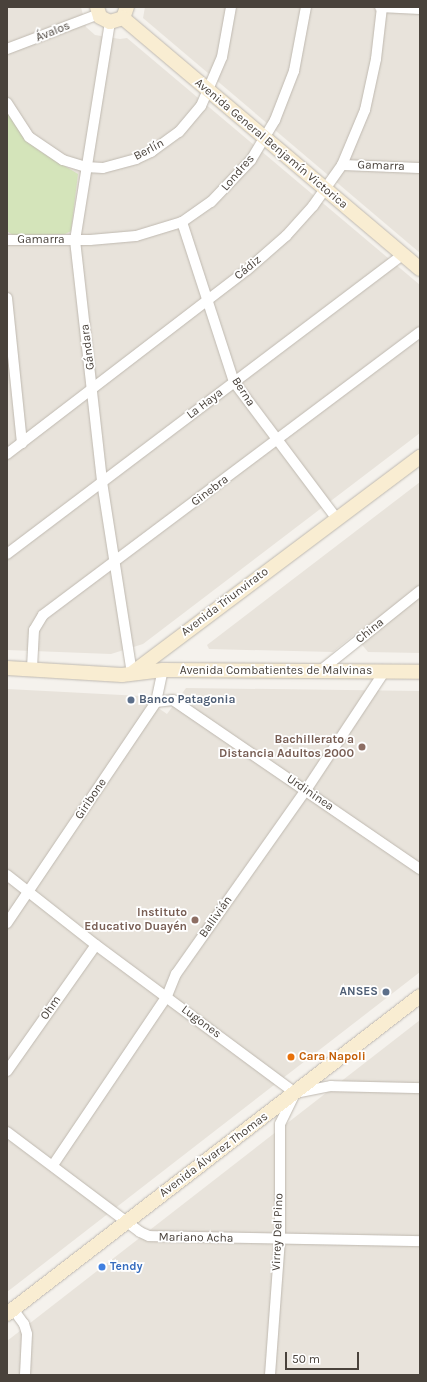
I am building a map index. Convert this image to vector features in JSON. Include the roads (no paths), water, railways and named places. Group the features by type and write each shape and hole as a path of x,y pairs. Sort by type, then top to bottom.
{"main road":[{"name":"Avenida General Benjamín Victorica","path":"98,10 103,20 120,16 420,269"},
{"name":"Avenida Triunvirato","path":"132,673 420,457"},
{"path":"7,668 32,668 122,675 132,673"},
{"name":"Avenida Combatientes de Malvinas","path":"132,673 163,670 420,672"},
{"name":"Avenida Álvarez Thomas","path":"10,1312 420,996"}],"street":[{"name":"Berlín","path":"7,103 20,126 40,146 62,160 86,168 120,164 151,152 179,132 201,106 209,91 222,56 231,7"},
{"name":"Londres","path":"75,240 136,236 182,222 223,191 251,160 265,139 289,88 300,48 306,7"},
{"path":"381,7 420,9"},
{"name":"Cádiz","path":"7,454 206,302 286,236 325,190 342,165 365,110 376,59 381,7"},
{"name":"Ávalos","path":"7,49 98,10"},
{"name":"Gándara","path":"120,16 86,168 75,240 93,389 102,482 132,673"},
{"name":"Gamarra","path":"342,165 420,168"},
{"name":"Berna","path":"182,222 206,302 234,382 336,519"},
{"name":"Gamarra","path":"7,240 75,240"},
{"name":"La Haya","path":"7,554 403,255"},
{"path":"7,298 22,443"},
{"name":"Ginebra","path":"32,668 32,638 37,623 51,609 115,563 420,332"},
{"name":"China","path":"320,671 420,591"},
{"name":"Giribone","path":"7,923 156,702 163,670"},
{"name":"Ballivián","path":"54,1165 167,996 176,974 306,790 384,672"},
{"name":"Urdininea","path":"156,702 173,700 420,869"},
{"name":"Lugones","path":"7,875 96,945 167,996 295,1093"},
{"name":"Ohm","path":"7,1071 96,945"},
{"path":"295,1093 331,1086 420,1088"},
{"name":"Virrey Del Pino","path":"270,1375 280,1239 280,1124 295,1093"},
{"name":"Mariano Acha","path":"7,1132 54,1165 140,1232 159,1237 420,1241"},
{"path":"10,1312 24,1324 27,1334 25,1375"}],"place":[{"name":"Banco Patagonia","path":"131,700"},
{"name":"Bachillerato a Distancia Adultos 2000","path":"362,747"},
{"name":"Instituto Educativo Duayén","path":"195,920"},
{"name":"ANSES","path":"386,992"},
{"name":"Cara Napoli","path":"291,1057"},
{"name":"Tendy","path":"102,1267"}]}
